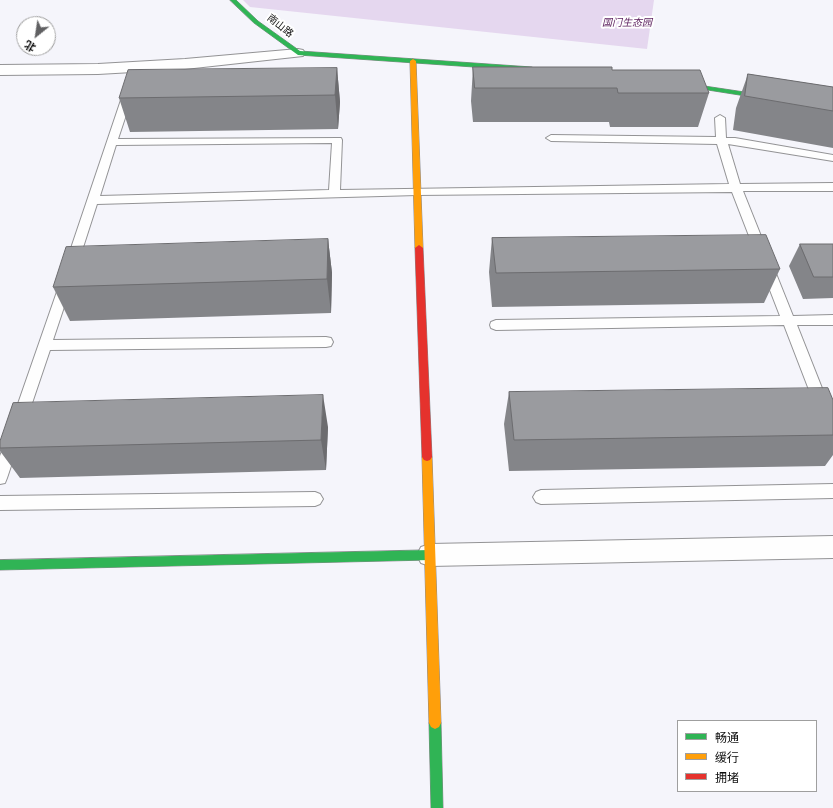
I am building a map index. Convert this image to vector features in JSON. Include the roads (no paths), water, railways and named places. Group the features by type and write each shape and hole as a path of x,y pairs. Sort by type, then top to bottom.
{"street":[{"name":"南山路","path":"233,0 256,22 298,53"},
{"path":"0,70 106,69 185,64 298,53 541,70"},
{"path":"413,61 437,808"},
{"path":"667,83 781,99"},
{"path":"0,565 833,547"}],"lane":[{"path":"0,478 94,200 128,94"},
{"path":"720,118 721,140 736,188 833,434"},
{"path":"551,138 721,140 735,141 833,158"},
{"path":"112,142 337,140 334,193"},
{"path":"94,200 417,191 833,187"},
{"path":"496,325 833,320"},
{"path":"45,345 326,342"},
{"path":"541,497 833,491"},
{"path":"0,503 315,499"}],"park label":[{"name":"国门生态园","path":"627,23"}]}
